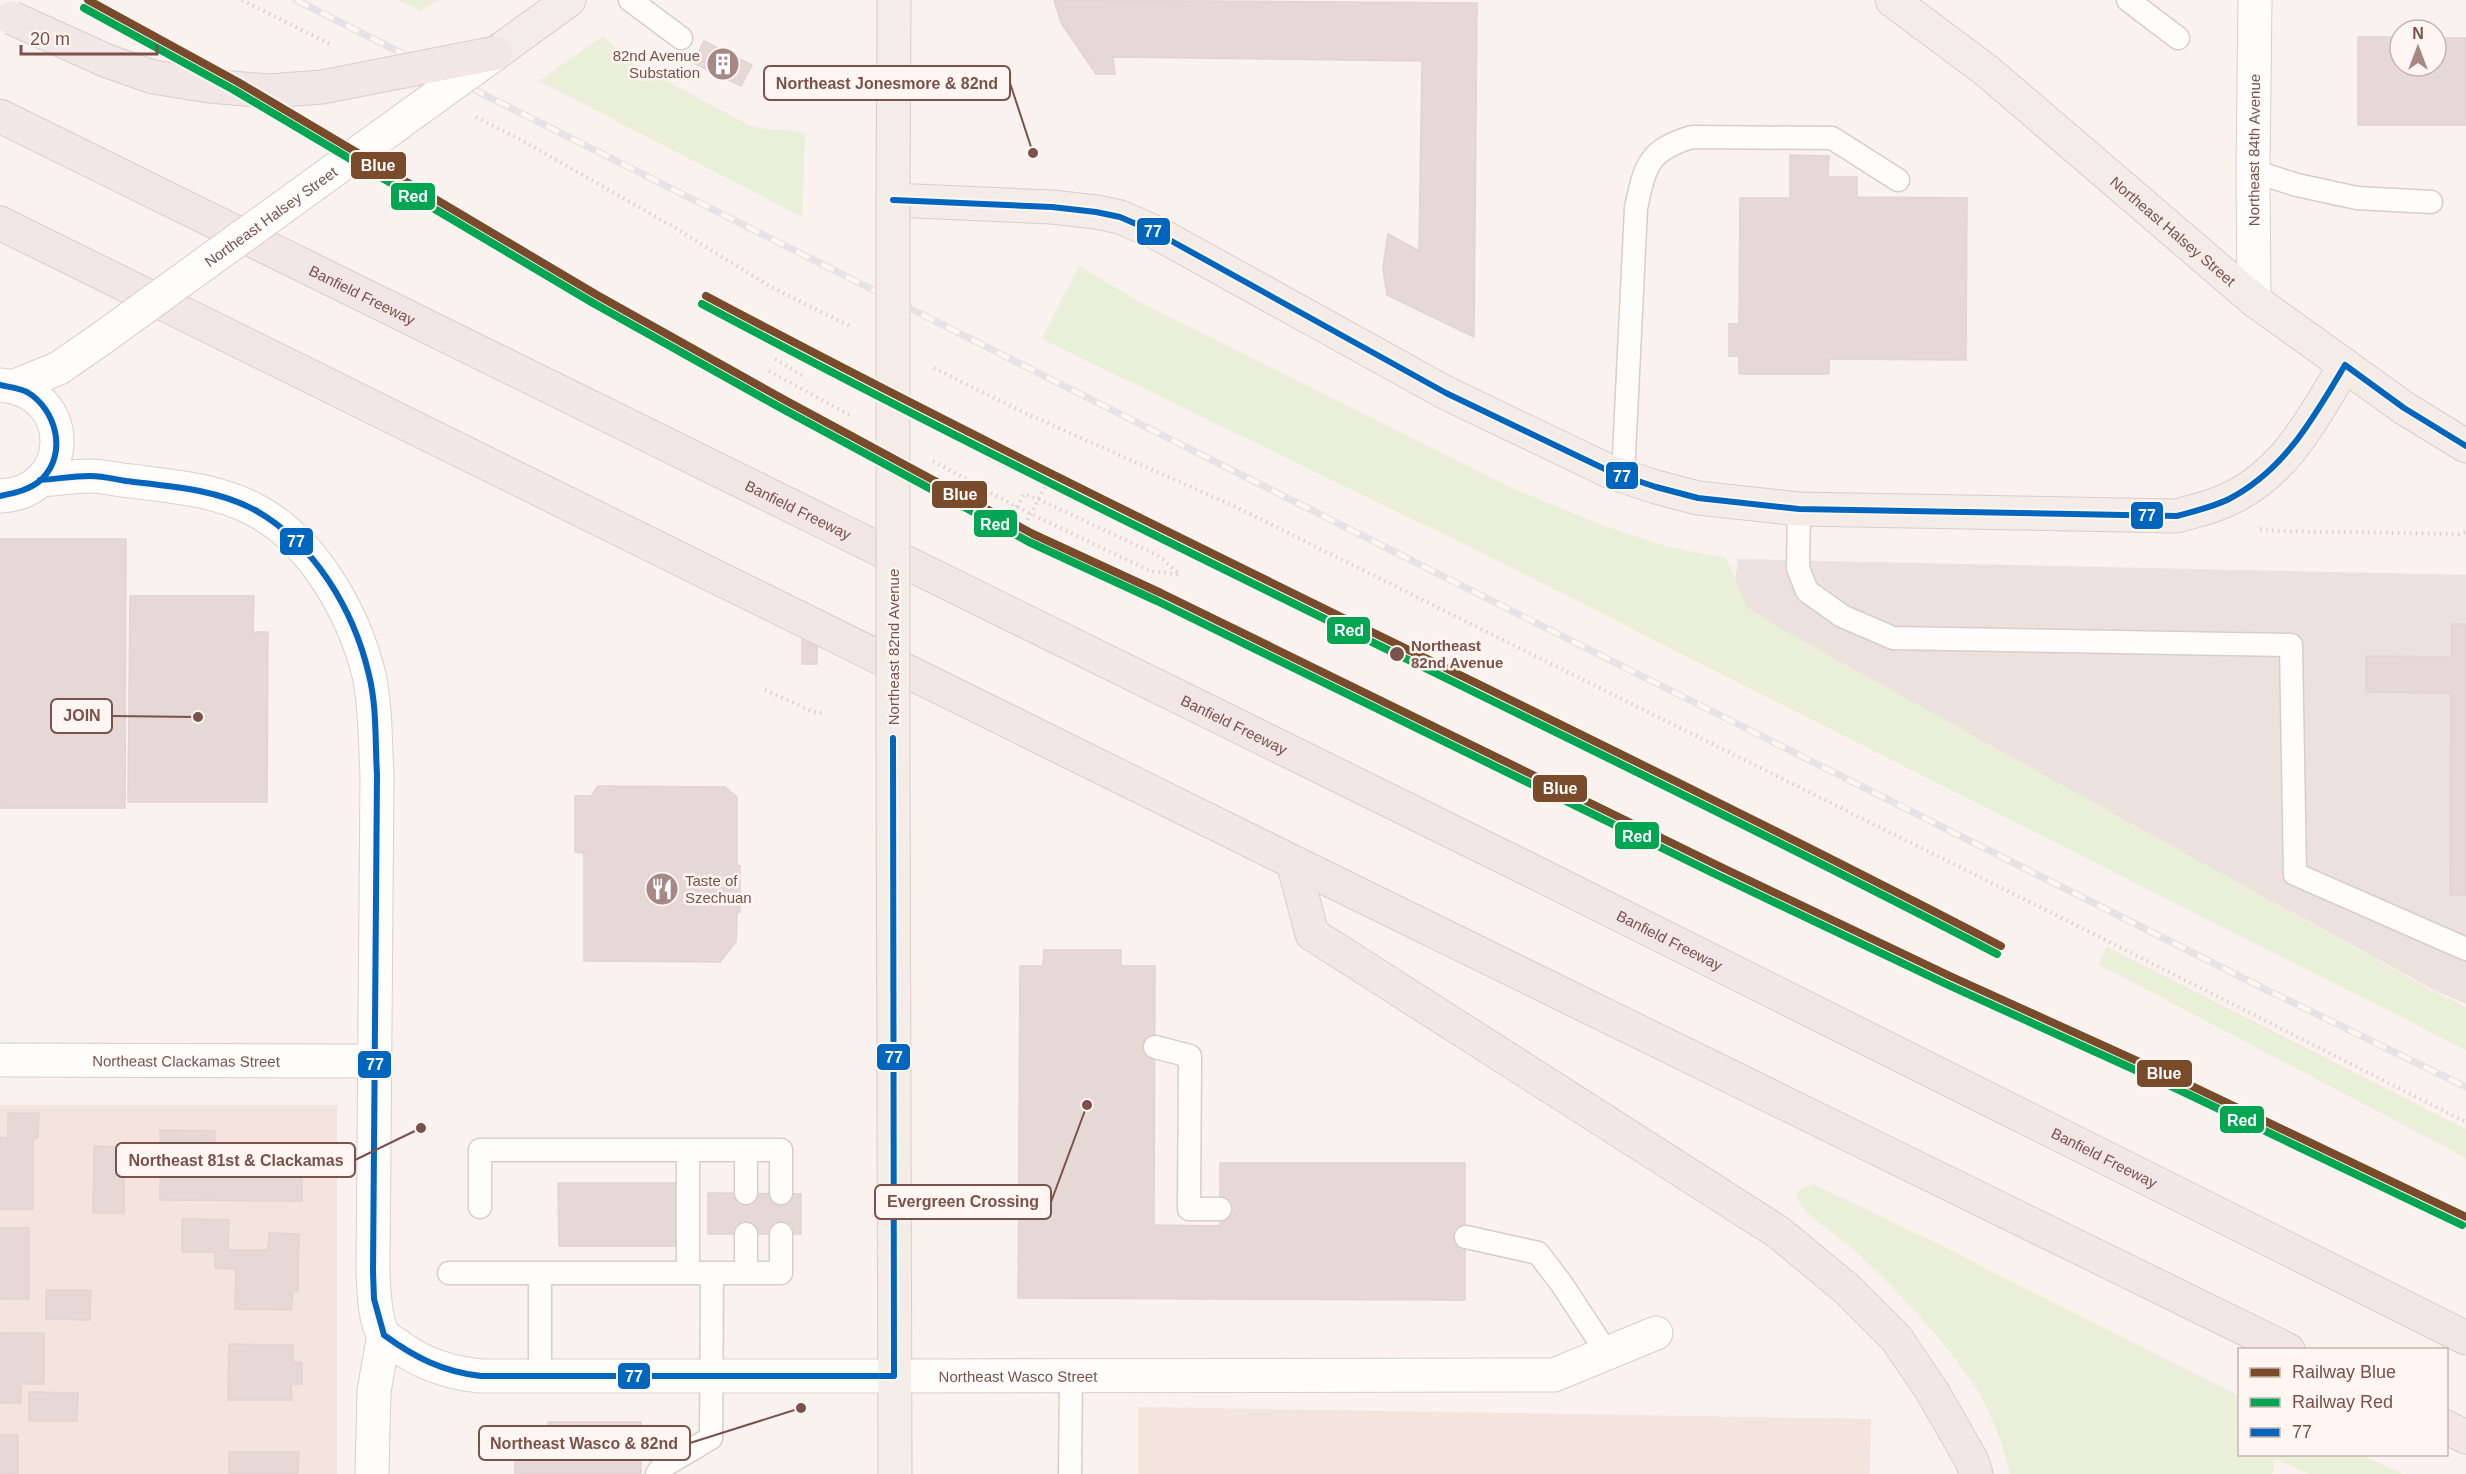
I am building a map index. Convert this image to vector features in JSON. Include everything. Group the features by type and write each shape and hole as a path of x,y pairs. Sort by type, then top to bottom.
{"highway":[{"path":"6,15 107,61 153,77 209,86 268,91 322,87 496,53"},
{"name":"Banfield Freeway","path":"0,116 1519,864 2466,1338"},
{"path":"0,223 1293,862 2284,1348"},
{"path":"1293,862 1312,934 1778,1232 1847,1289 1902,1346 1932,1390 1972,1461 1976,1474"},
{"path":"2448,1428 2466,1437"}],"main road":[{"name":"Northeast Halsey Street","path":"8,385 59,368 569,0"},
{"name":"Northeast 82nd Avenue","path":"894,0 895,1474"},
{"name":"Northeast Halsey Street","path":"1892,0 1987,71 2254,300 2404,408 2466,446"},
{"name":"Northeast 84th Avenue","path":"2254,300 2255,0"},
{"path":"893,200 1052,207 1120,217 1157,233 1446,393 1547,443 1623,476 1698,498 1799,509 2176,516 2230,499 2254,485 2271,470 2290,452 2345,365"},
{"path":"48,411 59,368"},
{"path":"0,496 21,492 40,480 54,460 58,442 55,423 33,393 8,385"},
{"path":"56,452 92,476"},
{"path":"40,480 92,476 202,492 239,502 280,525 313,561 339,598 353,626 369,676 374,713 377,775 373,1272 374,1299 384,1335 373,1407 372,1474"},
{"name":"Northeast Clackamas Street","path":"0,1060 373,1061"},
{"name":"Northeast Wasco Street","path":"384,1335 407,1353 456,1374 540,1377 712,1377 1554,1375 1656,1333"}],"lane":[{"path":"630,0 681,38"},
{"path":"2128,0 2178,38"},
{"path":"1623,476 1636,208 1643,177 1654,156 1669,143 1692,137 1832,138 1899,180"},
{"path":"2253,171 2297,185 2357,198 2431,202"},
{"path":"1799,509 1798,568 1807,591 1842,616 1893,638 2291,645 2295,874 2466,949"},
{"path":"1155,1047 1190,1056 1189,1209 1220,1209"},
{"path":"480,1207 480,1150 781,1150 781,1194"},
{"path":"688,1150 688,1273"},
{"path":"746,1150 746,1194"},
{"path":"746,1234 746,1273"},
{"path":"449,1273 781,1274 781,1234"},
{"path":"1466,1236 1538,1253 1561,1283 1607,1353"},
{"path":"540,1273 540,1377"},
{"path":"657,1474 662,1467 711,1438 712,1273"},
{"path":"1070,1474 1071,1375"}],"path":[{"path":"242,0 334,46"},
{"path":"471,115 523,141 672,226 771,287 856,329"},
{"path":"775,358 805,377"},
{"path":"930,366 1025,413 1247,512 2466,1122"},
{"path":"988,458 1046,485 1022,530 989,533"},
{"path":"1024,494 1038,499 1157,555 1182,575 1150,572 1017,507 1024,494"},
{"path":"2256,528 2279,531 2459,534 2466,532"},
{"path":"765,690 814,712 823,713"}],"shaded area":[{"path":"1738,559 2466,575 2466,1004 2434,990 1732,606"},
{"path":"0,1105 337,1105 337,1474 0,1474"},
{"path":"1138,1407 1871,1419 1870,1474 1138,1474"}],"green space":[{"path":"398,0 438,0 421,11"},
{"path":"603,36 627,60 751,126 805,134 802,217 539,81"},
{"path":"1079,266 1141,303 1514,489 1607,527 1669,547 1726,558 1747,607 1778,627 2431,990 2466,1007 2466,1050 1482,553 1042,339"},
{"path":"2107,947 2466,1129 2466,1158 2098,964"},
{"path":"1813,1184 1928,1239 2238,1395 2238,1456 2363,1456 2403,1474 2310,1474 2275,1459 2273,1474 2010,1474 1986,1405 1961,1367 1885,1280 1845,1242 1806,1211 1796,1196 1799,1190"}],"building":[{"path":"1054,0 1477,3 1474,337 1387,295 1383,268 1388,234 1419,251 1422,61 1113,57 1115,74 1096,74 1061,23"},
{"path":"2358,37 2388,37 2388,78 2448,78 2448,38 2466,38 2466,125 2358,125"},
{"name":"82nd Avenue Substation","path":"704,41 752,65 741,86 693,63"},
{"path":"1790,155 1829,156 1828,177 1857,177 1857,197 1967,198 1966,360 1829,359 1829,374 1739,374 1739,356 1729,356 1729,324 1739,324 1740,198 1790,198"},
{"path":"0,539 126,539 125,808 0,808"},
{"path":"130,596 254,596 253,632 268,632 267,802 128,802"},
{"path":"802,615 817,615 817,664 802,664"},
{"path":"2452,624 2466,624 2466,895 2450,895 2451,693 2366,692 2366,656 2452,657"},
{"name":"Taste of Szechuan","path":"598,786 725,787 737,797 740,912 737,913 736,942 720,962 584,961 584,853 575,852 575,796 591,796"},
{"path":"1044,950 1121,950 1121,966 1155,966 1154,1225 1220,1226 1220,1163 1465,1163 1465,1300 1018,1298 1020,966 1043,966"},
{"path":"8,1113 39,1113 38,1138 33,1139 33,1209 0,1209 0,1138 8,1138"},
{"path":"160,1130 215,1131 215,1143 302,1144 302,1201 160,1200"},
{"path":"94,1146 124,1147 124,1213 93,1213"},
{"path":"558,1183 678,1183 678,1246 559,1246"},
{"path":"708,1193 801,1194 801,1234 708,1234"},
{"path":"182,1219 229,1220 228,1250 268,1250 269,1233 299,1234 298,1291 293,1291 291,1310 235,1309 236,1269 215,1268 215,1252 182,1252"},
{"path":"0,1228 29,1228 29,1299 0,1299"},
{"path":"46,1290 91,1290 90,1320 46,1319"},
{"path":"0,1333 44,1333 44,1384 21,1384 21,1403 0,1403"},
{"path":"229,1344 293,1345 293,1362 302,1363 302,1384 291,1384 292,1400 228,1400"},
{"path":"29,1392 78,1393 77,1421 29,1421"},
{"path":"548,1422 641,1422 641,1474 515,1474 515,1432 549,1432"},
{"path":"0,1435 18,1435 18,1474 0,1474"},
{"path":"229,1452 299,1452 298,1474 229,1474"}],"railway":[{"path":"296,0 2261,987 2466,1087"}],"rail line":[{"name":"Blue","path":"88,0 238,82 597,295 1033,534 1161,593 1721,867 1950,976 2177,1079 2466,1217"},
{"name":"Red","path":"84,8 234,90 593,303 1029,542 1157,601 1717,875 1946,984 2173,1087 2462,1225"},
{"name":"Blue","path":"706,296 1028,462 1678,782 2001,946"},
{"name":"Red","path":"702,304 1024,470 1674,790 1997,954"}],"transit line":[{"name":"77","path":"893,200 1052,207 1120,217 1157,233 1446,393 1611,472 1698,498 1799,509 2177,516 2229,499 2266,473 2296,441 2322,404 2345,365"},
{"name":"77","path":"2345,365 2404,408 2466,446"},
{"name":"77","path":"0,385 27,392 37,400 51,420 56,445 55,457 42,479 27,488 0,496"},
{"name":"77","path":"40,480 99,476 208,493 240,503 276,524 296,541 328,580 353,626 369,675 375,725 377,775 373,1272 374,1299 384,1335"},
{"name":"77","path":"893,738 894,1376"},
{"name":"77","path":"384,1335 430,1362 454,1371 481,1376 894,1376"}],"place":[{"name":"82nd Avenue Substation","path":"723,64"},
{"name":"Northeast Jonesmore & 82nd","path":"1033,153"},
{"name":"Northeast 82nd Avenue","path":"1397,654"},
{"name":"JOIN","path":"198,717"},
{"name":"Taste of Szechuan","path":"662,889"},
{"name":"Evergreen Crossing","path":"1087,1105"},
{"name":"Northeast 81st & Clackamas","path":"421,1128"},
{"name":"Northeast Wasco & 82nd","path":"801,1408"}]}
